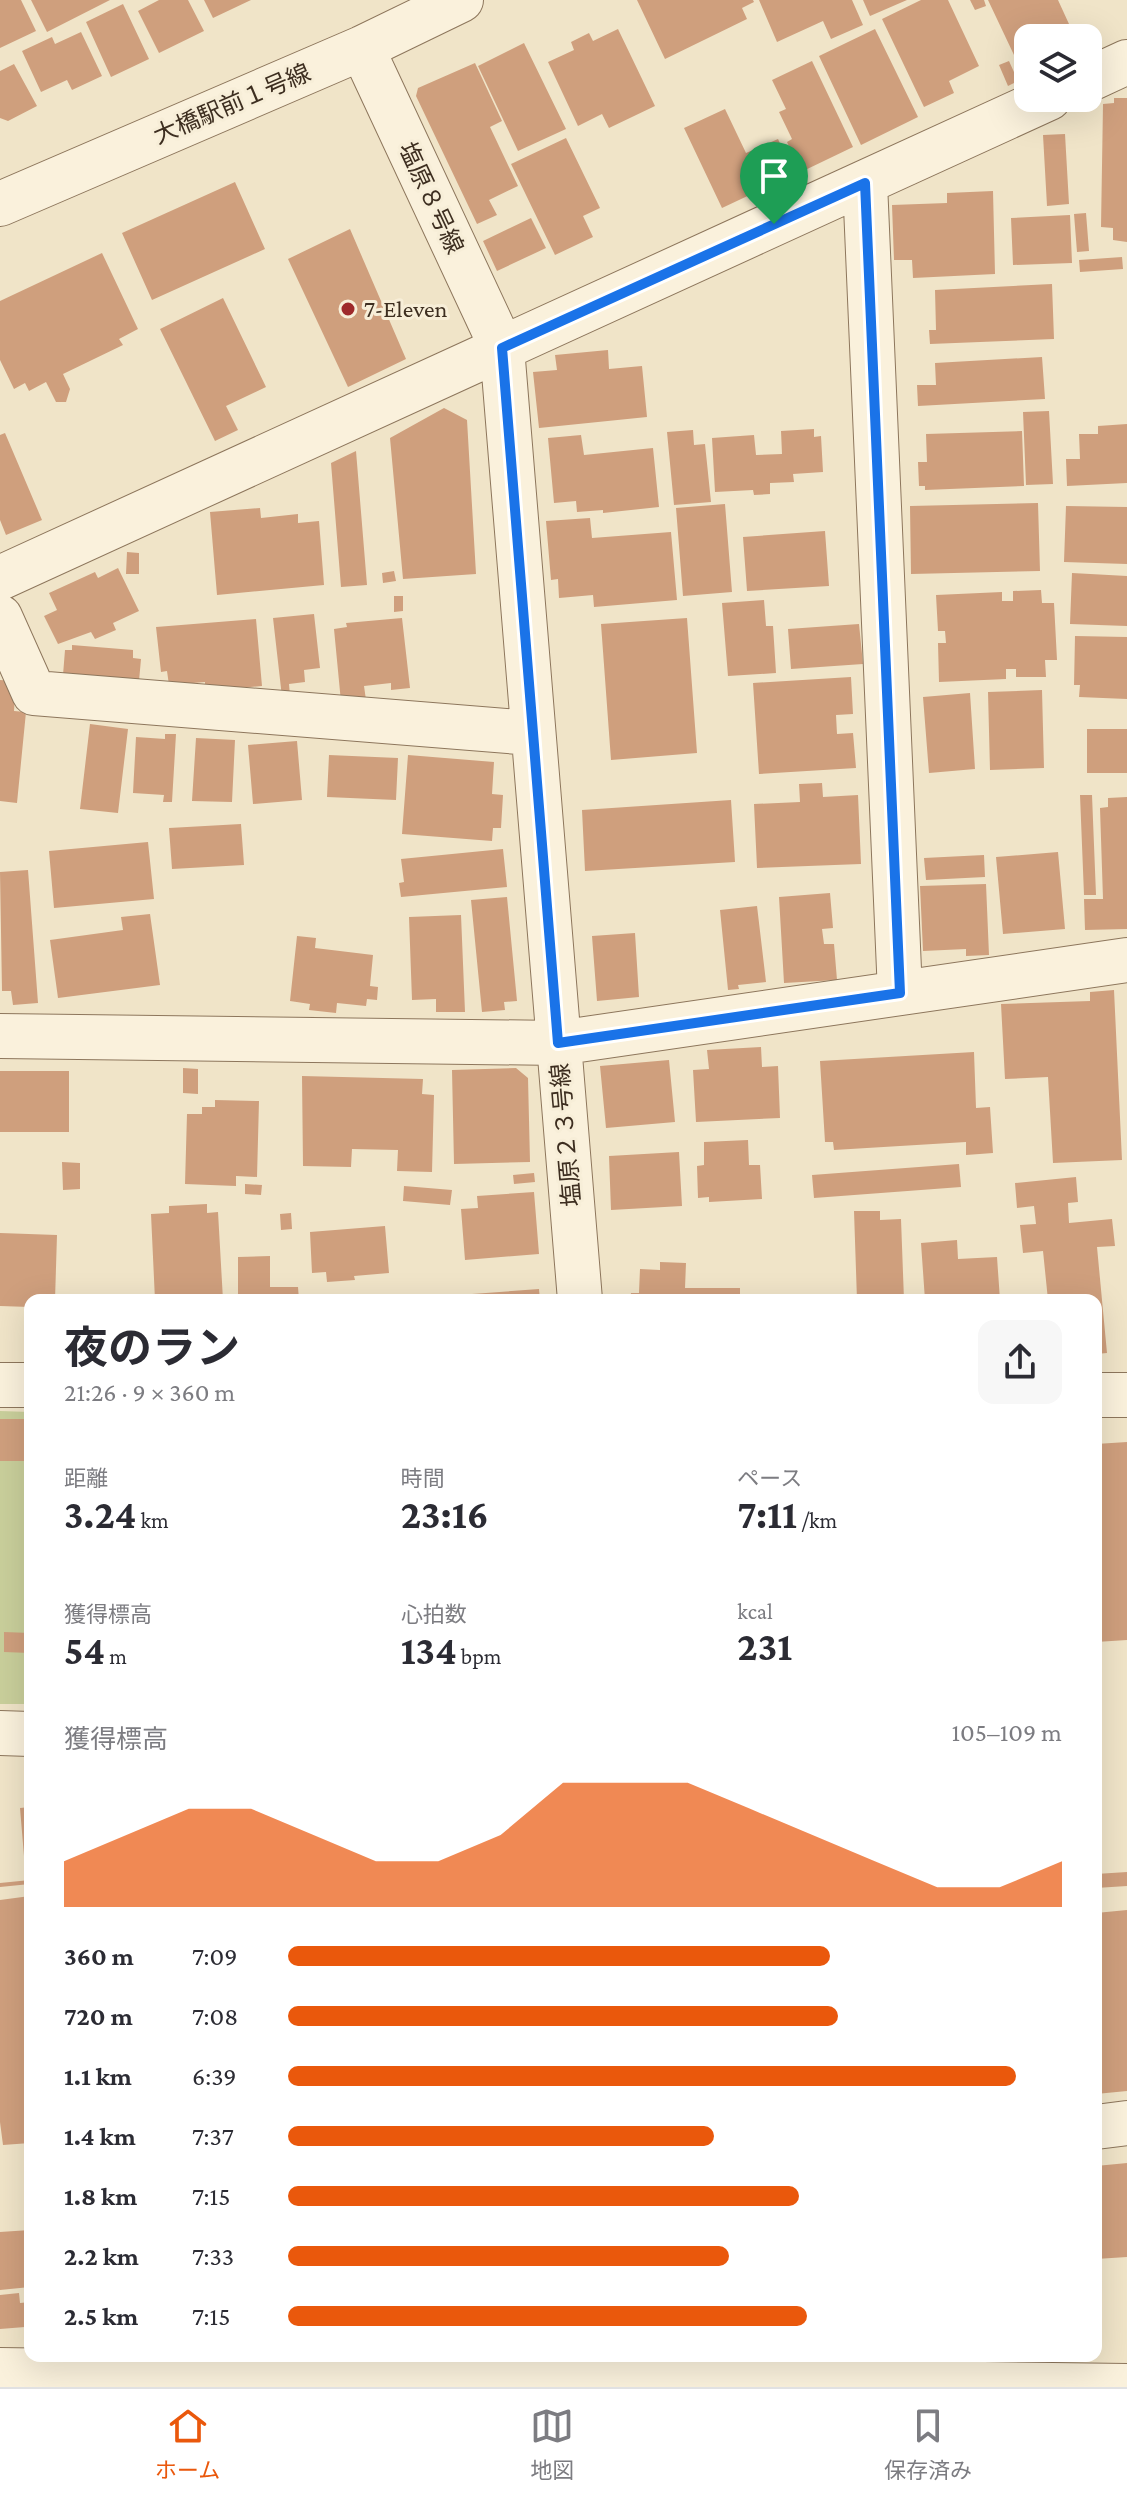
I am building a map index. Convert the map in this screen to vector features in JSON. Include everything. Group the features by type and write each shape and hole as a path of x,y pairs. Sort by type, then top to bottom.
{"street":[{"name":"大橋駅前１号線","path":"1,200 362,48 461,0"},
{"name":"塩原８号線","path":"362,48 502,348"},
{"path":"1102,74 1127,62"},
{"path":"0,578 1019,112"},
{"path":"865,183 900,993"},
{"name":"塩原２３号線","path":"502,348 579,1294"},
{"path":"0,617 34,693 532,733"},
{"path":"0,1036 558,1043 1127,960"},
{"path":"0,1385 24,1385"},
{"path":"1102,1395 1127,1395"},
{"path":"0,1733 24,1734"},
{"path":"1102,2126 1127,2123"},
{"path":"0,2370 306,2366 598,2374 861,2370 1127,2386"}],"green space":[{"path":"0,1411 24,1412 24,1704 0,1704"}],"building":[{"path":"0,0 21,0 36,31 0,48"},
{"path":"31,0 110,0 47,32"},
{"path":"159,0 188,0 204,31 159,53 138,11"},
{"path":"204,0 251,0 213,18"},
{"path":"637,0 754,2 742,8 747,19 665,59"},
{"path":"759,0 852,0 863,25 831,39 823,21 777,42"},
{"path":"863,0 907,0 870,16"},
{"path":"921,0 948,0 979,66 949,81 954,93 924,107 882,19"},
{"path":"970,0 984,0 986,6 975,10"},
{"path":"988,0 1058,0 1069,24 1014,24 1014,55"},
{"path":"123,4 149,59 111,77 86,22"},
{"path":"618,29 655,106 609,128 602,114 578,126 548,62 574,50 571,42 589,33 593,41"},
{"path":"875,29 918,117 861,145 819,56"},
{"path":"81,32 102,76 72,90 67,80 41,92 22,51 52,37 55,44"},
{"path":"524,43 566,129 518,151 478,66"},
{"path":"812,61 853,147 801,172 787,142 792,139 779,112 786,109 772,80"},
{"path":"1009,61 1014,72 1014,83 1008,86 999,65"},
{"path":"475,63 502,121 490,127 518,186 489,200 497,215 477,224 416,96 418,88"},
{"path":"14,64 37,106 8,121 0,118 0,71"},
{"path":"1114,98 1127,98 1127,242 1113,240 1113,228 1101,227 1103,104 1114,103"},
{"path":"725,109 746,153 778,139 794,174 722,208 684,128"},
{"path":"1065,134 1069,204 1047,206 1043,135"},
{"path":"566,138 600,208 583,216 593,237 555,255 511,164"},
{"path":"235,182 265,249 152,300 122,233"},
{"path":"993,191 995,274 913,278 912,260 894,260 892,205 947,203 947,193"},
{"path":"1086,213 1089,251 1077,252 1074,214"},
{"path":"1070,215 1072,263 1013,265 1011,218"},
{"path":"531,218 546,248 497,271 483,241"},
{"name":"7-Eleven","path":"350,229 406,359 348,387 288,259"},
{"path":"102,253 138,329 119,339 123,345 63,374 70,389 66,402 56,402 46,382 29,391 25,383 14,389 0,360 0,301"},
{"path":"1122,257 1123,269 1080,272 1079,260"},
{"path":"1052,284 1054,339 930,344 929,330 936,330 935,290"},
{"path":"223,298 266,387 226,406 238,430 215,441 160,329"},
{"path":"608,350 609,369 642,366 647,417 539,428 533,372 557,370 555,355"},
{"path":"1042,357 1045,399 918,406 917,385 936,385 935,363"},
{"path":"444,408 467,420 476,574 403,579 390,438"},
{"path":"1049,411 1053,484 1026,485 1023,412"},
{"path":"1127,424 1127,483 1067,486 1066,459 1080,459 1079,434 1098,434 1098,426"},
{"path":"814,429 814,437 821,436 823,472 793,474 794,482 770,483 770,494 754,495 753,490 715,492 712,438 754,435 756,455 782,454 781,431"},
{"path":"693,430 694,445 705,444 711,502 674,505 667,432"},
{"path":"1022,431 1024,486 925,490 925,486 919,486 918,462 927,462 926,434"},
{"path":"5,433 42,520 6,535 0,520 0,435"},
{"path":"581,435 584,455 653,448 659,507 603,513 603,510 577,512 576,501 554,503 548,438"},
{"path":"356,451 367,585 341,587 331,463"},
{"path":"1038,503 1040,571 911,574 910,506"},
{"path":"725,504 732,592 683,596 676,508"},
{"path":"1066,506 1127,507 1127,564 1064,562"},
{"path":"260,508 261,518 298,514 298,523 319,521 324,585 217,595 210,512"},
{"path":"590,518 592,538 671,532 677,600 594,607 593,595 559,598 558,579 551,580 546,521"},
{"path":"825,531 829,586 747,591 743,537"},
{"path":"127,552 139,553 139,574 126,574"},
{"path":"118,568 139,611 113,623 116,630 95,639 91,632 58,644 44,616 57,610 49,593 95,572 98,578"},
{"path":"394,571 396,581 383,583 382,573"},
{"path":"1072,573 1127,576 1127,626 1070,624"},
{"path":"1041,590 1042,603 1054,603 1057,660 1045,660 1046,677 1016,677 1016,669 1006,669 1006,679 939,682 938,643 946,643 945,631 938,631 936,595 1002,592 1002,601 1013,601 1013,591"},
{"path":"394,596 403,596 403,611 394,612"},
{"path":"764,600 766,626 773,626 776,673 728,676 722,603"},
{"path":"314,614 320,668 304,670 305,682 289,684 290,696 282,697 273,618"},
{"path":"402,618 410,688 391,690 391,683 364,686 366,700 341,702 334,629 347,627 346,623"},
{"path":"687,618 697,753 611,760 601,624"},
{"path":"256,619 262,686 205,691 205,682 169,685 167,671 161,672 156,627"},
{"path":"859,624 863,664 791,669 788,629"},
{"path":"1075,636 1127,637 1127,699 1079,697 1080,685 1074,685"},
{"path":"72,645 133,650 133,658 141,659 139,681 63,675 65,650 72,650"},
{"path":"851,677 853,714 836,715 837,734 853,733 856,768 759,774 753,683"},
{"path":"0,680 16,681 14,711 26,712 17,803 0,801"},
{"path":"1042,690 1044,768 990,770 988,692"},
{"path":"970,693 975,769 929,773 923,697"},
{"path":"90,724 128,729 118,813 80,809"},
{"path":"1087,729 1127,729 1127,773 1087,773"},
{"path":"165,734 176,734 172,802 163,802 164,795 133,793 136,737 165,739"},
{"path":"196,738 235,740 232,802 192,801"},
{"path":"297,741 302,800 253,804 248,745"},
{"path":"329,755 398,758 396,800 327,797"},
{"path":"408,755 494,762 492,794 503,795 501,828 493,828 492,841 402,834"},
{"path":"822,783 823,797 858,795 861,864 757,868 754,804 800,802 799,784"},
{"path":"1080,795 1092,795 1096,895 1084,895"},
{"path":"1127,797 1127,929 1085,930 1084,899 1103,899 1100,808 1108,807 1108,798"},
{"path":"731,800 735,862 585,871 582,810"},
{"path":"241,824 244,865 172,869 169,828"},
{"path":"148,842 154,899 54,908 49,851"},
{"path":"503,849 507,887 401,897 399,883 404,882 401,859"},
{"path":"1058,852 1065,929 1003,934 996,857"},
{"path":"984,855 985,877 926,880 924,858"},
{"path":"28,870 38,1003 13,1005 11,991 2,991 0,872"},
{"path":"986,884 989,955 966,956 966,949 923,951 920,886"},
{"path":"830,893 833,928 822,929 824,944 834,944 837,980 784,983 779,897"},
{"path":"507,897 517,1001 504,1002 505,1010 482,1012 471,900"},
{"path":"757,906 766,982 738,985 739,989 728,990 720,910"},
{"path":"150,914 160,985 58,998 50,940 123,930 121,917"},
{"path":"461,915 465,1012 436,1012 436,999 412,1000 409,917"},
{"path":"635,933 639,997 597,1001 592,936"},
{"path":"297,936 316,938 315,948 373,955 370,986 378,987 377,1000 367,999 366,1006 337,1003 336,1013 309,1010 310,1004 290,1001"},
{"path":"1114,990 1122,1160 1053,1163 1048,1077 1005,1079 1001,1004 1090,1001 1090,992"},
{"path":"761,1047 762,1067 778,1066 780,1118 696,1122 693,1070 709,1069 707,1050"},
{"path":"974,1052 976,1108 990,1107 993,1153 966,1155 966,1142 834,1150 833,1142 825,1142 820,1061"},
{"path":"669,1060 675,1122 606,1128 600,1066"},
{"path":"183,1068 198,1069 198,1094 183,1093"},
{"path":"516,1068 528,1078 530,1162 454,1164 452,1070"},
{"path":"0,1071 69,1071 69,1132 0,1132"},
{"path":"302,1076 423,1079 422,1094 434,1095 432,1172 397,1171 398,1150 352,1149 351,1167 303,1166"},
{"path":"215,1100 259,1101 257,1177 236,1176 236,1186 185,1184 187,1114 202,1114 202,1107 215,1107"},
{"path":"748,1140 749,1165 760,1165 762,1199 709,1202 709,1197 698,1198 697,1166 704,1165 704,1142"},
{"path":"679,1152 682,1206 611,1210 609,1156"},
{"path":"62,1162 80,1163 80,1189 63,1190"},
{"path":"959,1164 961,1187 814,1198 812,1175"},
{"path":"534,1173 535,1182 514,1184 513,1175"},
{"path":"1076,1177 1078,1202 1068,1203 1069,1223 1112,1219 1115,1246 1097,1247 1101,1294 1047,1294 1043,1251 1023,1253 1020,1225 1036,1224 1034,1206 1017,1208 1015,1183"},
{"path":"245,1184 262,1185 261,1195 245,1194"},
{"path":"404,1186 452,1190 450,1205 403,1201"},
{"path":"534,1192 539,1254 465,1260 461,1209 478,1208 477,1196"},
{"path":"207,1204 207,1213 218,1212 223,1294 155,1294 151,1214 169,1213 169,1206"},
{"path":"854,1211 880,1211 880,1220 901,1219 904,1294 857,1294"},
{"path":"291,1213 292,1229 281,1230 280,1214"},
{"path":"385,1226 389,1273 327,1282 326,1272 312,1273 310,1232"},
{"path":"0,1233 57,1235 55,1294 24,1294 24,1307 0,1306"},
{"path":"957,1240 958,1259 997,1257 1000,1294 925,1294 921,1243"},
{"path":"270,1256 270,1287 298,1287 299,1294 238,1294 238,1257"},
{"path":"660,1262 686,1263 685,1288 740,1288 740,1294 631,1294 639,1293 640,1269 660,1270"},
{"path":"539,1289 539,1294 472,1294"},
{"path":"1102,1300 1107,1353 1102,1353"},
{"path":"0,1419 24,1419 24,1461 0,1461"},
{"path":"1127,1442 1127,1640 1102,1642 1102,1444"},
{"path":"4,1632 24,1633 24,1653 4,1652"},
{"path":"20,1808 24,1808 24,1856"},
{"path":"1127,1872 1127,1886 1102,1888 1102,1874"},
{"path":"24,1881 24,1885 0,1887 0,1883"},
{"path":"24,1897 24,2143 3,2145 0,2122 0,1900"},
{"path":"1127,1910 1127,2091 1102,2093 1102,1912"},
{"path":"1127,2163 1127,2257 1102,2259 1102,2165"},
{"path":"24,2230 24,2288 0,2290 0,2232"},
{"path":"19,2293 20,2303 24,2303 24,2327 0,2329 0,2295"}],"place":[{"name":"7-Eleven","path":"348,309"}],"route":[{"path":"865,183 900,993 558,1043 502,348 774,224 865,183"}]}
